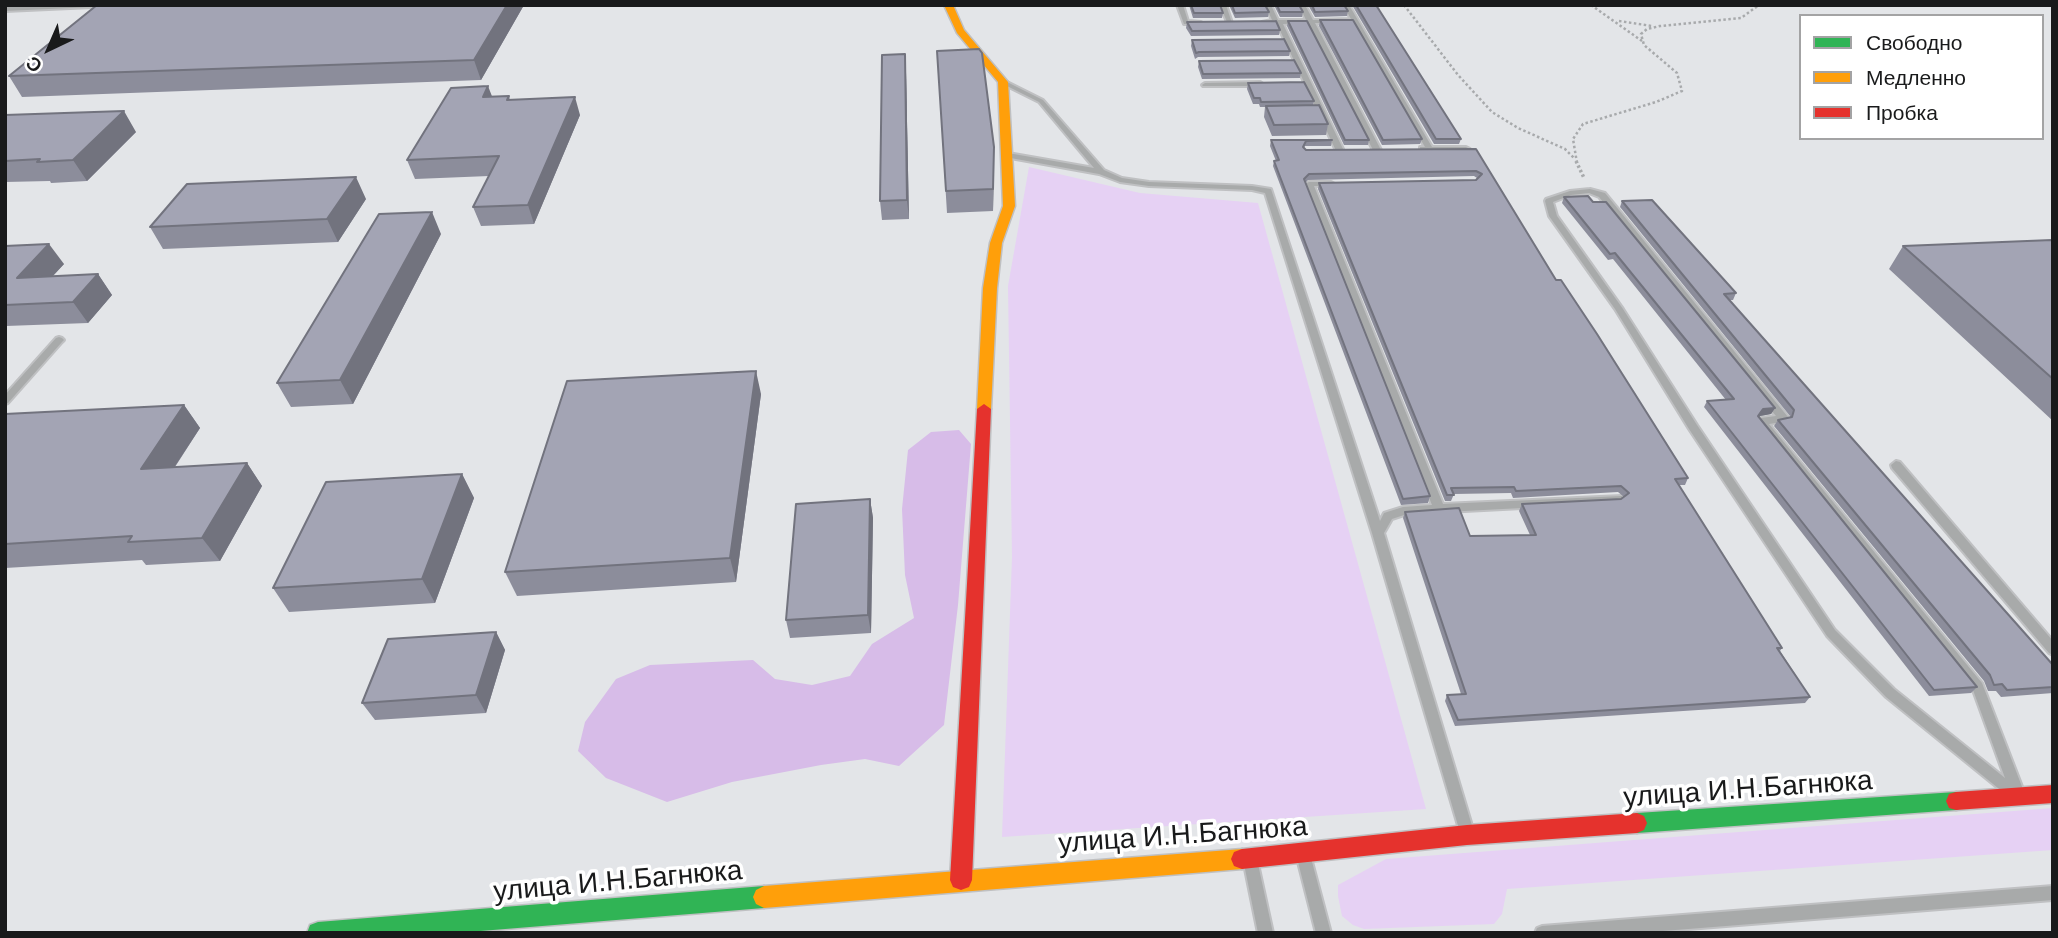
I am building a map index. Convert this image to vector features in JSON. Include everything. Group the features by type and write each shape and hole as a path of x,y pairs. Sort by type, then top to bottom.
{"street":[{"path":"948,5 960,31 1003,82 1009,155 1009,206 996,243 990,288 961,880"},
{"name":"улица И.Н.Багнюка","path":"318,933 404,929 961,880 1303,854 1468,835 2053,794"}],"lane":[{"path":"5,9 92,5"},
{"path":"1180,5 1186,23 1208,23"},
{"path":"1223,5 1230,23"},
{"path":"1268,5 1340,151"},
{"path":"1302,5 1377,150"},
{"path":"1346,5 1430,149"},
{"path":"1253,22 1355,21"},
{"path":"1219,23 1241,22"},
{"path":"1274,40 1287,40"},
{"path":"1285,61 1297,61"},
{"path":"1003,82 1041,101 1101,172"},
{"path":"1295,83 1308,83"},
{"path":"1205,85 1269,84"},
{"path":"1308,111 1321,111"},
{"path":"1322,140 1335,140"},
{"path":"1417,149 1466,149"},
{"path":"1364,150 1390,150"},
{"path":"1329,151 1352,151"},
{"path":"1009,155 1101,172 1120,180 1268,191 1378,533 1468,835"},
{"path":"1337,184 1310,184 1439,509"},
{"path":"1590,191 1602,195 1784,419 1761,421 1978,687 2020,797 1890,693 1831,633 1693,427 1619,309 1553,216 1549,201 1570,193 1590,191"},
{"path":"5,401 59,340"},
{"path":"1896,465 2053,650"},
{"path":"1378,533 1388,516 1407,510 1618,499"},
{"path":"1303,854 1324,933"},
{"path":"1250,858 1266,933"},
{"path":"1542,933 2053,894"}],"path":[{"path":"1404,5 1458,75 1492,112 1518,128 1566,149 1575,159 1590,191"},
{"path":"1591,5 1643,41"},
{"path":"1575,159 1573,139 1583,124 1682,91 1677,73 1644,45 1642,34 1647,29 1741,18 1759,5"},
{"path":"1615,20 1660,26"}],"shaded area":[{"path":"1029,167 1140,193 1258,203 1426,809 1002,837 1012,557 1008,286"},
{"path":"959,430 971,444 958,605 944,725 899,766 865,759 821,765 732,782 667,802 606,778 578,751 585,722 616,679 650,665 753,660 775,679 812,685 850,676 872,644 914,618 905,575 902,509 908,450 931,432"},
{"path":"2053,808 2053,850 1507,889 1502,914 1494,924 1364,929 1353,925 1342,916 1338,896 1338,885 1386,859"}],"building":[{"path":"97,5 507,5 474,60 9,76"},
{"path":"1191,5 1220,5 1223,13 1194,13"},
{"path":"1232,5 1265,5 1269,12 1235,13"},
{"path":"1277,5 1299,5 1303,12 1280,12"},
{"path":"1312,5 1344,5 1348,11 1315,12"},
{"path":"1356,5 1376,5 1461,139 1436,139"},
{"path":"1320,20 1353,20 1422,139 1383,140"},
{"path":"1276,21 1280,30 1192,31 1187,22"},
{"path":"1288,21 1307,21 1369,140 1345,140"},
{"path":"1284,39 1290,51 1196,53 1192,40"},
{"path":"979,49 982,53 994,147 993,189 946,191 937,51"},
{"path":"905,54 907,200 880,201 882,55"},
{"path":"1294,60 1301,73 1203,74 1199,61"},
{"path":"1304,82 1314,101 1261,102 1260,98 1254,98 1248,83"},
{"path":"488,86 483,97 509,96 507,100 575,97 528,205 473,207 499,156 407,160 451,88"},
{"path":"1319,105 1328,124 1274,125 1266,106"},
{"path":"124,111 73,160 5,161 5,115"},
{"path":"1271,140 1332,140 1306,141 1303,147 1306,150 1476,149 1556,280 1561,280 1597,334 1688,478 1675,479 1782,648 1777,648 1810,697 1458,720 1447,695 1466,694 1405,512 1459,508 1470,536 1536,535 1522,504 1621,499 1629,493 1621,486 1516,491 1514,487 1451,488 1454,495 1447,495 1319,183 1476,180 1482,174 1476,171 1309,174 1304,179 1430,496 1403,499 1274,161 1279,160"},
{"path":"356,177 327,219 150,227 187,184"},
{"path":"1588,196 1593,202 1606,202 1775,408 1763,409 1758,416 1977,687 1934,690 1707,401 1734,399 1615,253 1610,254 1564,197"},
{"path":"1652,200 1736,293 1724,294 2053,665 2053,687 2007,690 2002,684 1994,685 1990,675 1778,420 1792,417 1794,410 1622,201"},
{"path":"432,212 340,380 277,383 379,214"},
{"path":"2052,240 2053,379 1903,246"},
{"path":"49,244 17,278 98,274 73,302 5,305 5,246"},
{"path":"756,371 730,558 505,572 567,381"},
{"path":"184,405 141,469 247,463 202,538 128,542 132,536 5,544 5,414"},
{"path":"462,474 422,579 273,588 326,482"},
{"path":"870,499 868,615 786,620 796,504"},
{"path":"496,632 476,695 362,703 388,639"}],"traffic: fast":[{"path":"1637,823 1956,801"},
{"path":"318,933 764,897"}],"traffic: slow":[{"path":"948,5 960,31 1003,82 1009,206 996,243 990,288 984,409"},
{"path":"764,897 1242,859"}],"traffic: jam":[{"path":"961,880 984,409"},
{"path":"1956,801 2053,794"},
{"path":"1242,859 1467,835 1637,823"}]}
